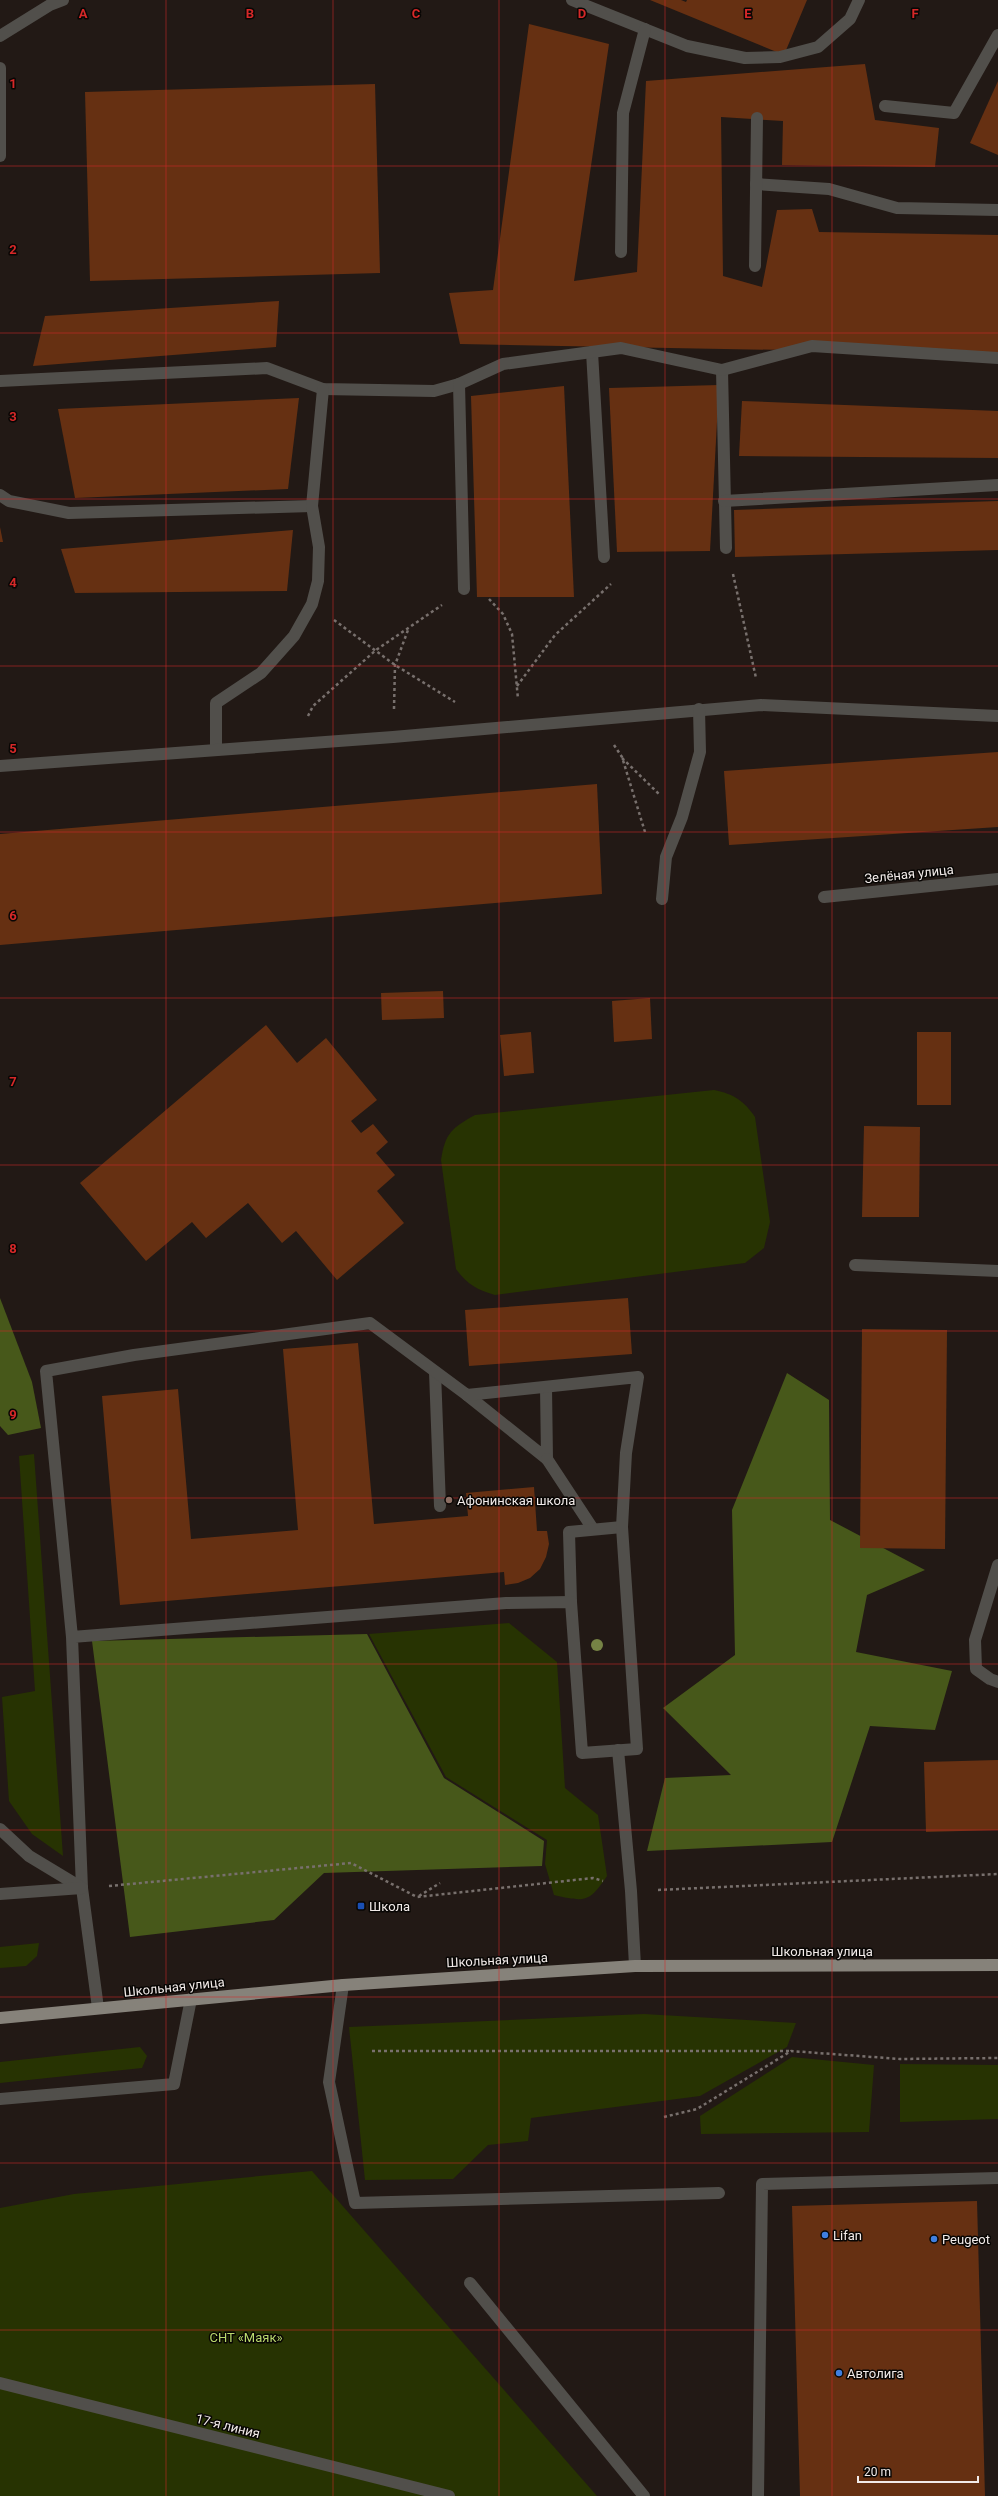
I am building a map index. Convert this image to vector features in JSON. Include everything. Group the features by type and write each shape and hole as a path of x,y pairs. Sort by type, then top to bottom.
{"main road":[{"name":"Школьная улица","path":"0,2018 343,1984 635,1966 998,1965"}],"street":[{"path":"0,36 50,5 63,0"},
{"path":"572,0 687,46 744,58 780,57 818,47 850,19 859,0"},
{"path":"621,252 623,112 645,29"},
{"path":"885,106 954,112 998,35"},
{"path":"0,68 0,156"},
{"path":"755,266 757,118"},
{"path":"756,184 829,189 897,208 998,210"},
{"path":"0,391 5,381 266,368 323,389 434,391 459,384 503,364 621,348 722,370 812,346 998,358"},
{"path":"592,352 604,557"},
{"path":"722,370 726,548"},
{"path":"459,384 464,589"},
{"path":"216,750 216,703 261,673 294,636 312,604 318,581 319,547 312,506 323,389"},
{"path":"724,501 998,485"},
{"path":"0,495 9,501 69,513 312,506"},
{"path":"0,766 393,737 699,709 761,705 998,716"},
{"path":"662,899 666,857 682,817 700,752 699,709"},
{"name":"Зелёная улица","path":"824,897 998,879"},
{"path":"855,1265 998,1271"},
{"path":"98,2008 82,1888 72,1637 46,1371 134,1355 370,1323 467,1395 547,1459 593,1530"},
{"path":"435,1372 440,1506"},
{"path":"467,1395 638,1377 626,1453 622,1526 637,1749 582,1753 571,1602 569,1532 622,1526"},
{"path":"546,1387 547,1459"},
{"path":"998,1565 975,1640 976,1670 998,1682"},
{"path":"72,1637 506,1603 571,1602"},
{"path":"618,1750 631,1891 635,1966"},
{"path":"0,1829 29,1856 82,1888"},
{"path":"0,1894 82,1888"},
{"path":"343,1984 329,2082 355,2203 719,2193"},
{"path":"0,2099 174,2084 192,1999"},
{"path":"758,2496 762,2184 998,2178"},
{"path":"470,2283 644,2496"},
{"name":"17-я линия","path":"0,2383 449,2496"}],"path":[{"path":"726,548 736,581 761,705"},
{"path":"517,686 555,635 620,576 604,557"},
{"path":"296,744 313,706 376,650 409,629 464,589 488,598 503,614 512,634 521,726"},
{"path":"312,604 395,665 456,703"},
{"path":"393,737 395,665 409,629"},
{"path":"597,719 622,757 682,817"},
{"path":"622,757 647,836 666,857"},
{"path":"82,1888 351,1863 417,1897 593,1878 631,1891 998,1874"},
{"path":"417,1897 440,1883"},
{"path":"372,2051 791,2051 900,2059 998,2058"},
{"path":"664,2118 697,2109 791,2051"}],"green space":[{"path":"714,1090 738,1099 755,1117 770,1222 764,1248 745,1263 495,1295 473,1286 464,1279 456,1269 441,1160 447,1137 455,1128 475,1115"},
{"path":"0,1298 32,1382 41,1428 8,1435 0,1426"},
{"path":"787,1373 829,1400 830,1520 925,1570 867,1595 856,1652 952,1671 935,1730 870,1726 832,1842 647,1851 665,1778 731,1775 663,1708 735,1655 732,1510"},
{"path":"34,1454 63,1856 32,1834 9,1801 2,1697 35,1691 19,1456"},
{"path":"509,1623 557,1662 565,1788 598,1815 607,1876 601,1885 590,1896 585,1898 573,1899 554,1895 545,1864 547,1840 446,1777 369,1634"},
{"path":"367,1634 444,1778 544,1841 542,1866 324,1873 274,1920 130,1937 92,1641"},
{"path":"39,1943 37,1956 26,1966 0,1968 0,1947"},
{"path":"644,2014 796,2023 787,2047 700,2096 531,2118 528,2141 488,2145 453,2179 365,2180 349,2027"},
{"path":"140,2047 147,2056 142,2068 0,2083 0,2062"},
{"path":"792,2057 874,2065 869,2132 701,2134 700,2116"},
{"path":"900,2064 998,2065 998,2119 900,2122"},
{"name":"СНТ «Маяк»","path":"312,2171 597,2496 0,2496 0,2208 74,2194"}],"building":[{"path":"650,0 681,0 686,2 687,0 807,0 784,55"},
{"path":"529,24 609,44 574,281 637,272 646,81 865,64 875,120 939,128 935,167 782,165 783,121 721,117 723,276 762,287 777,210 812,209 819,232 998,235 998,354 460,344 449,293 493,290"},
{"path":"998,81 998,155 970,143"},
{"path":"375,84 380,273 90,281 85,92"},
{"path":"279,301 276,347 33,366 45,316"},
{"path":"719,385 710,551 617,552 609,388"},
{"path":"564,386 574,597 477,597 471,396"},
{"path":"299,398 288,489 75,498 58,409"},
{"path":"742,401 998,411 998,458 739,456"},
{"path":"998,501 998,550 735,557 734,510"},
{"path":"0,527 3,542 0,542"},
{"path":"293,530 287,591 75,593 61,549"},
{"path":"998,752 998,827 729,845 724,771"},
{"path":"597,784 602,894 0,945 0,834"},
{"path":"443,991 444,1018 382,1020 381,993"},
{"path":"650,998 652,1039 614,1042 612,1001"},
{"path":"266,1025 297,1063 326,1038 377,1100 351,1121 361,1133 373,1124 388,1142 376,1153 395,1175 377,1191 404,1223 337,1280 296,1231 282,1243 248,1203 206,1238 192,1222 146,1261 80,1183"},
{"path":"531,1032 534,1073 504,1076 500,1035"},
{"path":"917,1032 951,1032 951,1105 917,1105"},
{"path":"864,1126 920,1127 919,1217 862,1217"},
{"path":"628,1298 632,1354 469,1366 465,1310"},
{"path":"862,1329 947,1330 945,1549 860,1548"},
{"path":"358,1343 374,1524 468,1516 466,1493 534,1487 537,1531 547,1531 549,1544 546,1557 540,1569 530,1578 518,1583 505,1585 504,1572 120,1605 102,1396 178,1389 191,1539 298,1530 283,1349"},
{"path":"998,1760 998,1830 926,1832 924,1762"},
{"path":"977,2201 985,2496 800,2496 792,2206"}],"place":[{"name":"Афонинская школа","path":"449,1500"},
{"name":"Школа","path":"361,1906"},
{"name":"Lifan","path":"825,2235"},
{"name":"Peugeot","path":"934,2239"},
{"name":"Автолига","path":"839,2373"}]}
